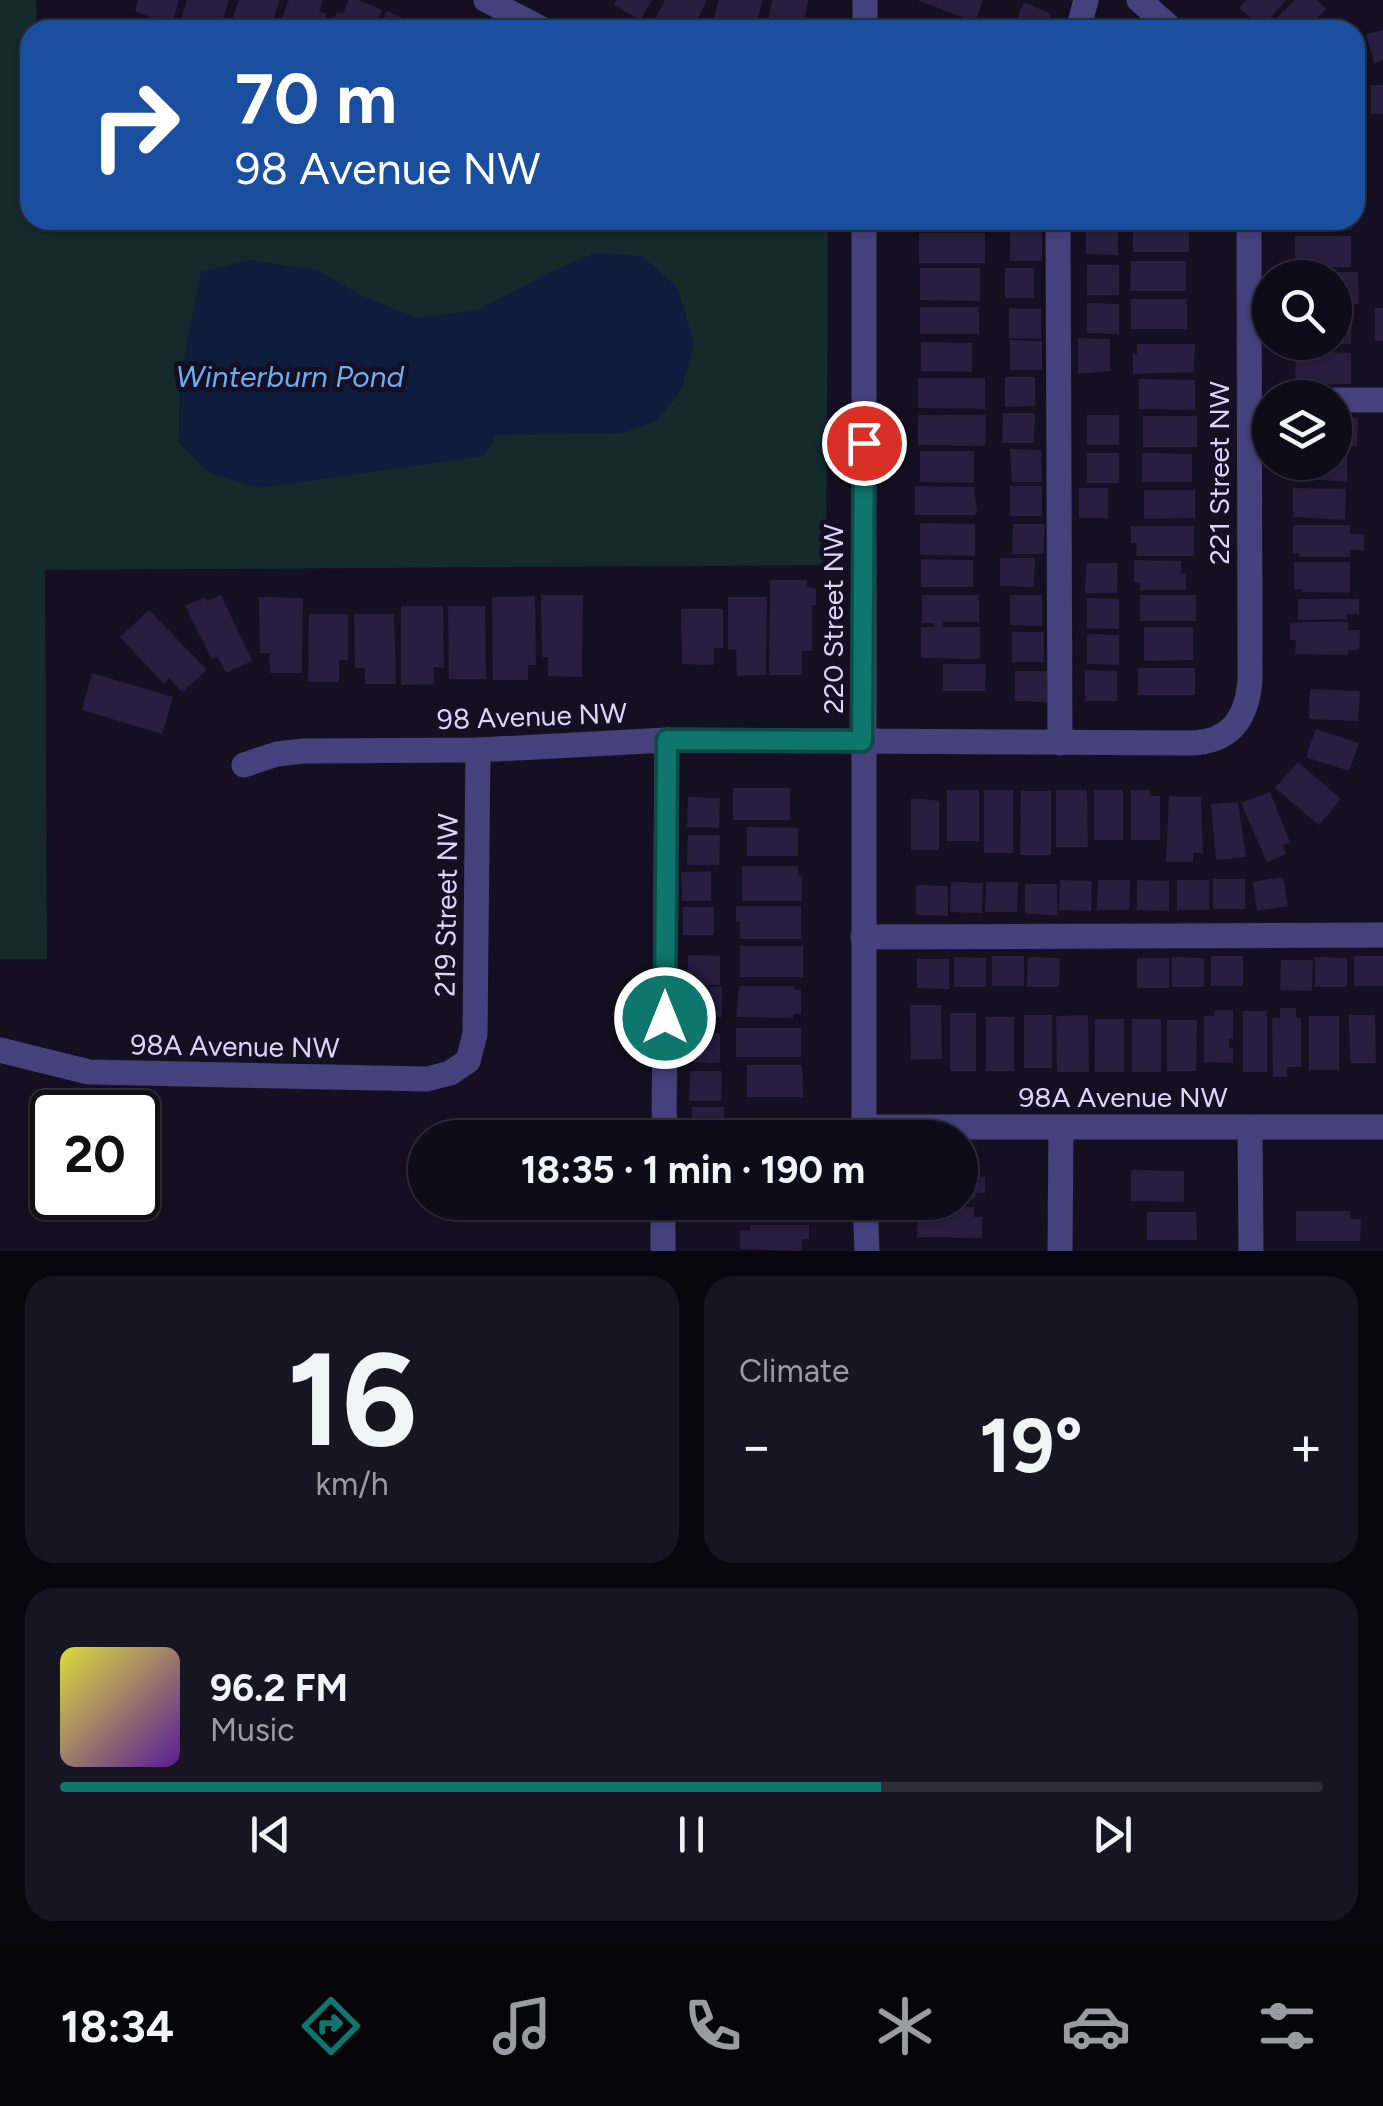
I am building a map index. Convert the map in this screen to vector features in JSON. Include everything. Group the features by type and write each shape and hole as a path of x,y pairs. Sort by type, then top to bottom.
{"street":[{"path":"486,0 525,20"},
{"path":"1139,0 1162,20"},
{"name":"220 Street NW","path":"863,1120 864,230"},
{"path":"1058,230 1060,743"},
{"name":"221 Street NW","path":"1250,230 1259,380"},
{"path":"1352,400 1383,400"},
{"name":"221 Street NW","path":"1238,724 1248,701 1250,680 1257,480"},
{"name":"98 Avenue NW","path":"244,764 304,750 478,750 667,740 1204,743 1238,724"},
{"path":"664,1120 667,740"},
{"name":"219 Street NW","path":"468,1061 475,1034 478,750"},
{"path":"863,937 1383,935"},
{"name":"98A Avenue NW","path":"0,1050 89,1072 144,1075 427,1078 450,1074 468,1061"},
{"path":"1250,1127 1250,1251"},
{"name":"98A Avenue NW","path":"978,1130 1383,1127"},
{"path":"1060,1251 1061,1128"},
{"path":"662,1251 663,1220"},
{"path":"866,1220 867,1251"}],"green space":[{"path":"0,0 36,0 37,20 20,20 20,230 828,230 826,565 45,570 47,959 0,959"}],"water":[{"name":"Winterburn Pond","path":"595,253 642,256 677,287 694,344 682,389 657,421 623,433 496,435 484,456 259,488 210,473 179,443 180,378 201,272 249,260 317,270 362,296 417,318 478,310"}],"building":[{"path":"138,0 179,0 173,20 159,20 135,11"},
{"path":"187,0 229,0 223,20 181,20"},
{"path":"239,0 280,0 273,20 232,20"},
{"path":"289,0 323,0 319,11 327,14 324,20 281,20"},
{"path":"349,0 382,10 378,20 333,20 337,12 343,14"},
{"path":"616,0 652,0 640,20 614,5"},
{"path":"665,0 707,0 697,20 654,20"},
{"path":"719,0 763,0 757,20 713,20"},
{"path":"772,0 808,0 805,20 768,20"},
{"path":"917,0 983,0 976,20"},
{"path":"1246,0 1286,0 1269,20 1253,20 1239,8"},
{"path":"1295,0 1317,0 1326,9 1315,20 1275,20"},
{"path":"1024,2 1051,14 1048,20 1016,20"},
{"path":"387,11 406,20 383,20"},
{"path":"1383,30 1383,60 1374,63 1366,34"},
{"path":"1371,85 1383,85 1383,114 1371,114"},
{"path":"1086,230 1118,230 1118,255 1086,254"},
{"path":"1133,230 1189,230 1189,252 1133,252"},
{"path":"1010,231 1042,231 1042,261 1010,261"},
{"path":"919,233 985,233 985,263 919,263"},
{"path":"1295,236 1351,236 1351,260 1295,260"},
{"path":"1131,261 1186,261 1186,291 1130,291"},
{"path":"1087,265 1119,265 1119,295 1087,295"},
{"path":"920,268 980,268 980,301 920,300"},
{"path":"1005,268 1034,268 1034,298 1005,298"},
{"path":"1352,272 1358,272 1359,304 1352,304"},
{"path":"1131,299 1187,299 1187,329 1131,329"},
{"path":"1087,303 1119,304 1119,334 1087,333"},
{"path":"920,307 979,307 979,334 920,334"},
{"path":"1009,308 1041,309 1041,339 1009,338"},
{"path":"1375,308 1383,308 1383,341 1375,341"},
{"path":"1078,338 1110,339 1110,371 1078,374"},
{"path":"1010,340 1042,341 1042,370 1010,370"},
{"path":"921,342 972,343 972,372 921,371"},
{"path":"1137,344 1195,344 1194,372 1133,374"},
{"path":"1296,360 1351,360 1351,380 1295,380"},
{"path":"1005,377 1035,377 1035,406 1005,407"},
{"path":"918,378 985,378 985,409 918,408"},
{"path":"1139,379 1195,380 1195,410 1139,409"},
{"path":"1003,413 1035,413 1034,443 1002,443"},
{"path":"918,415 986,415 985,446 918,445"},
{"path":"1087,415 1119,415 1119,445 1087,445"},
{"path":"1143,416 1197,416 1197,447 1143,447"},
{"path":"1352,418 1358,418 1357,446 1352,446"},
{"path":"1010,449 1041,450 1042,482 1012,482"},
{"path":"920,451 974,451 974,483 920,482"},
{"path":"1087,453 1119,453 1119,483 1087,483"},
{"path":"1142,453 1192,454 1192,482 1142,482"},
{"path":"915,486 974,487 977,512 915,515"},
{"path":"1010,486 1042,486 1042,516 1010,516"},
{"path":"1079,488 1108,488 1108,518 1079,518"},
{"path":"1293,488 1346,489 1345,520 1293,517"},
{"path":"1144,490 1195,490 1195,518 1144,519"},
{"path":"920,523 975,524 975,556 920,555"},
{"path":"1013,524 1045,524 1044,554 1012,554"},
{"path":"1293,525 1350,525 1350,534 1364,534 1364,550 1350,550 1350,557 1299,557 1299,553 1293,553"},
{"path":"1131,526 1194,526 1194,556 1136,556 1137,543 1131,543"},
{"path":"1000,558 1035,558 1034,587 1000,586"},
{"path":"921,559 973,560 973,587 921,587"},
{"path":"1134,560 1181,561 1186,590 1140,590 1140,582 1134,582"},
{"path":"1294,562 1350,562 1350,593 1294,589"},
{"path":"1086,563 1118,563 1117,593 1085,593"},
{"path":"770,580 807,580 807,586 816,589 812,651 802,651 802,675 769,675"},
{"path":"221,595 252,661 226,673 218,657 212,659 185,606"},
{"path":"541,595 583,595 582,677 548,676 548,657 542,657"},
{"path":"922,595 979,595 979,622 943,622 943,627 980,627 980,659 921,658 921,627 934,627 934,623 922,623"},
{"path":"1010,595 1042,595 1042,626 1010,625"},
{"path":"1140,595 1196,595 1196,621 1140,621"},
{"path":"535,596 536,665 528,665 528,680 493,680 492,597"},
{"path":"259,597 303,598 302,673 270,673 269,653 260,653"},
{"path":"728,597 767,597 766,675 737,676 736,650 728,649"},
{"path":"1087,598 1119,599 1119,629 1087,628"},
{"path":"1298,599 1359,599 1359,614 1347,614 1347,619 1298,620"},
{"path":"401,606 443,606 444,668 434,667 434,684 401,685"},
{"path":"448,606 485,606 486,679 449,679"},
{"path":"681,609 723,609 723,648 714,648 714,665 682,664"},
{"path":"149,610 207,670 182,692 169,678 164,684 120,637"},
{"path":"309,614 348,614 348,660 339,660 339,682 308,682"},
{"path":"354,614 394,614 396,684 365,684 365,668 355,668"},
{"path":"1348,622 1348,630 1360,630 1359,650 1348,650 1348,655 1295,654 1296,640 1290,640 1290,624"},
{"path":"1144,627 1193,627 1193,660 1144,661"},
{"path":"1012,632 1044,632 1044,662 1012,662"},
{"path":"1087,634 1119,635 1119,665 1087,664"},
{"path":"943,664 986,664 985,691 943,691"},
{"path":"1138,668 1195,668 1195,695 1138,695"},
{"path":"1085,670 1117,671 1117,701 1085,701"},
{"path":"1015,671 1047,671 1047,702 1015,701"},
{"path":"92,673 173,697 162,734 82,710"},
{"path":"1310,689 1360,691 1358,721 1309,719"},
{"path":"1316,729 1359,743 1349,771 1306,757"},
{"path":"1298,762 1341,799 1319,825 1275,788"},
{"path":"733,788 790,788 790,820 733,820"},
{"path":"947,790 979,790 979,841 947,841"},
{"path":"984,790 1013,790 1013,853 984,853"},
{"path":"1056,790 1087,790 1088,847 1056,847"},
{"path":"1094,790 1123,790 1123,840 1094,840"},
{"path":"1131,790 1150,790 1150,796 1160,796 1160,840 1131,840"},
{"path":"1021,791 1051,791 1051,855 1020,855"},
{"path":"1270,792 1290,842 1283,845 1286,854 1267,862 1241,803"},
{"path":"1169,796 1201,797 1203,853 1193,853 1193,862 1166,862"},
{"path":"688,797 720,798 719,828 687,827"},
{"path":"911,798 939,801 939,850 911,850"},
{"path":"1238,802 1246,857 1216,860 1211,804"},
{"path":"747,827 798,828 798,856 747,856"},
{"path":"688,835 720,835 719,865 687,865"},
{"path":"742,866 798,866 802,901 742,901"},
{"path":"711,871 711,901 682,901 681,872"},
{"path":"1283,877 1288,906 1257,911 1253,882"},
{"path":"1213,879 1245,879 1245,909 1213,909"},
{"path":"1060,880 1092,881 1091,911 1059,910"},
{"path":"1098,880 1130,880 1129,910 1097,910"},
{"path":"1137,880 1169,881 1169,911 1137,910"},
{"path":"1177,880 1209,880 1209,910 1177,910"},
{"path":"951,882 983,883 982,913 950,912"},
{"path":"986,882 1018,882 1017,912 985,912"},
{"path":"1025,884 1057,884 1057,915 1025,914"},
{"path":"916,885 948,886 948,916 916,915"},
{"path":"736,906 801,906 801,939 740,939"},
{"path":"683,907 714,907 714,935 683,935"},
{"path":"740,946 803,946 803,977 740,977"},
{"path":"688,955 720,956 720,985 688,985"},
{"path":"992,956 1024,956 1024,986 992,986"},
{"path":"1211,956 1243,956 1243,986 1211,986"},
{"path":"1354,956 1383,956 1383,986 1354,986"},
{"path":"954,957 986,958 986,987 954,987"},
{"path":"1028,957 1060,958 1059,987 1027,987"},
{"path":"1172,957 1204,958 1204,987 1172,987"},
{"path":"1315,957 1347,958 1347,987 1315,987"},
{"path":"1137,958 1169,958 1169,988 1137,988"},
{"path":"917,959 949,959 949,989 917,988"},
{"path":"1281,960 1313,960 1312,991 1280,990"},
{"path":"739,986 794,986 794,990 801,990 801,1014 793,1014 793,1018 736,1017"},
{"path":"690,987 722,987 722,1017 690,1017"},
{"path":"910,1005 941,1005 942,1059 911,1060"},
{"path":"1280,1008 1296,1008 1296,1018 1301,1018 1301,1067 1287,1067 1287,1077 1273,1077 1272,1018 1280,1018"},
{"path":"1215,1010 1233,1010 1233,1039 1229,1039 1229,1048 1233,1048 1233,1063 1204,1062 1204,1016 1214,1016"},
{"path":"1243,1011 1267,1011 1267,1072 1243,1072"},
{"path":"950,1013 976,1013 976,1071 950,1071"},
{"path":"1024,1015 1052,1015 1052,1068 1024,1068"},
{"path":"1088,1015 1089,1072 1057,1072 1056,1016"},
{"path":"1349,1015 1375,1015 1376,1063 1350,1063"},
{"path":"1309,1016 1339,1016 1339,1070 1309,1070"},
{"path":"986,1017 1014,1017 1014,1071 986,1071"},
{"path":"1095,1019 1124,1019 1124,1072 1095,1072"},
{"path":"1132,1019 1161,1019 1161,1072 1132,1072"},
{"path":"1167,1020 1197,1020 1196,1071 1167,1071"},
{"path":"736,1028 801,1028 801,1057 736,1057"},
{"path":"688,1033 720,1033 720,1063 688,1062"},
{"path":"747,1065 802,1065 803,1097 747,1097"},
{"path":"690,1071 722,1071 721,1101 689,1101"},
{"path":"692,1107 724,1107 724,1120 692,1120"},
{"path":"1131,1170 1184,1171 1184,1202 1131,1201"},
{"path":"978,1176 985,1177 985,1193 978,1193"},
{"path":"1296,1211 1350,1211 1350,1219 1361,1219 1360,1241 1296,1241"},
{"path":"1147,1212 1196,1212 1197,1240 1147,1240"},
{"path":"982,1217 982,1238 917,1237 918,1220"},
{"path":"750,1225 809,1225 809,1239 802,1239 802,1251 740,1249 740,1230 750,1231"}],"route":[{"path":"665,1018 667,740 862,741 864,443"}]}
